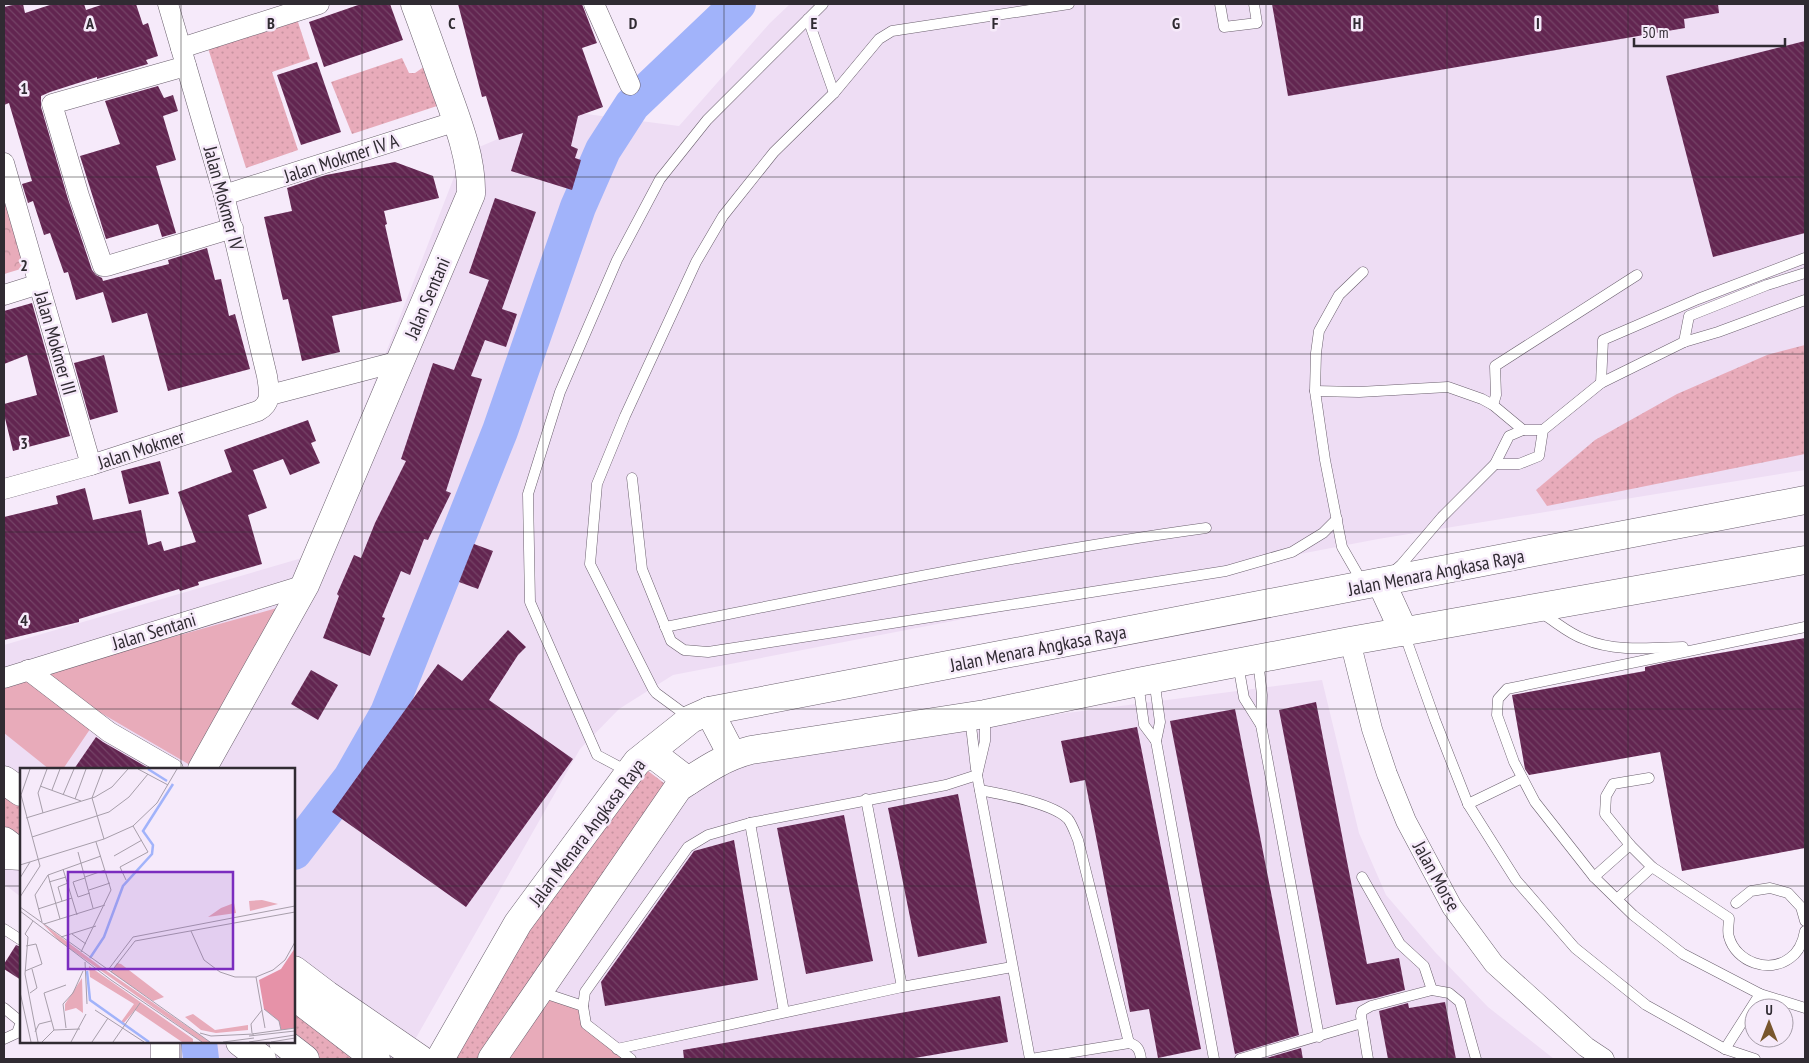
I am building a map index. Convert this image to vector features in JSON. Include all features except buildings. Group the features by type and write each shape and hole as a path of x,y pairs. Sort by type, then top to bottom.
{"street":[{"name":"Jalan Mokmer IV","path":"168,4 233,228 270,396"},
{"path":"233,228 102,266 52,104 183,57 319,4"},
{"name":"Jalan Sentani","path":"203,768 305,585 471,194 472,180 457,121 415,4"},
{"path":"594,4 630,85"},
{"name":"Jalan Mokmer IV A","path":"224,195 457,121"},
{"name":"Jalan Mokmer III","path":"4,163 91,465"},
{"path":"4,295 39,284"},
{"path":"270,396 400,361"},
{"name":"Jalan Mokmer","path":"4,489 91,465 258,411 264,408 270,396"},
{"name":"Jalan Menara Angkasa Raya","path":"440,1059 518,923 637,762 700,715 1805,500"},
{"path":"492,1059 678,788 732,755 751,750 978,715 1146,680 1350,641 1805,560"},
{"path":"1370,584 1404,632"},
{"name":"Jalan Sentani","path":"4,678 305,585"},
{"name":"Jalan Morse","path":"1350,641 1372,729 1387,774 1406,821 1452,906 1494,964 1586,1047 1604,1059"},
{"path":"28,670 109,732 171,768"},
{"path":"700,715 732,755"},
{"path":"650,752 688,781"},
{"path":"4,780 20,791"},
{"path":"4,840 20,853"},
{"path":"295,971 326,995 420,1059"},
{"path":"295,997 376,1059"},
{"path":"165,1043 165,1059"},
{"path":"241,1043 262,1059"},
{"path":"283,1043 305,1059"}],"lane":[{"path":"630,772 597,755 530,602 528,494 560,392 617,260 660,179 708,120 823,4"},
{"path":"700,715 656,694 653,690 590,564 597,484 625,416 696,262 722,216 774,152 834,93 878,39 892,30 1071,4"},
{"path":"1220,4 1224,27 1257,23 1254,4"},
{"path":"808,19 834,93"},
{"path":"1601,383 1603,340 1698,299 1805,258"},
{"path":"1363,272 1339,296 1319,331 1316,353 1315,391 1325,460 1342,547 1361,580 1370,584 1402,565 1442,517 1495,464 1509,436 1523,430 1543,430 1601,383 1684,342 1718,332 1805,300"},
{"path":"1684,342 1689,316 1767,285 1805,273"},
{"path":"1493,406 1496,396 1494,366 1638,275"},
{"path":"1315,391 1359,392 1448,387 1493,406 1523,430"},
{"path":"1495,464 1519,464 1539,456 1543,430"},
{"path":"632,478 642,569 671,641 684,650 708,652 1226,571 1292,552 1323,533 1337,518"},
{"path":"665,627 876,584 1139,537 1206,528"},
{"path":"1535,608 1583,639 1608,646 1646,648 1712,646"},
{"path":"1805,627 1506,689 1498,699 1496,715 1514,762 1535,802 1594,877 1617,899 1683,954 1760,994 1805,1008"},
{"path":"1404,632 1435,720 1468,804 1516,880 1575,948 1646,1005 1725,1049 1755,1059"},
{"path":"1248,661 1262,695 1261,725 1319,1037"},
{"path":"1248,661 1244,698 1261,725"},
{"path":"1146,680 1160,722 1156,741 1214,1059"},
{"path":"1146,680 1144,725 1156,741"},
{"path":"977,775 985,741 978,715"},
{"path":"978,715 977,775 1031,1059 1129,1043 1138,1048 1141,1059"},
{"path":"631,1059 586,1024 583,1006 585,992 688,847 708,835 750,823 946,786 977,775"},
{"path":"1468,804 1522,778"},
{"path":"1649,778 1613,784 1606,796 1605,814 1630,845 1652,867 1728,918 1728,937 1738,953 1754,964 1772,966 1790,959 1802,944 1805,931"},
{"path":"980,790 1016,797 1056,811 1068,819 1078,840 1129,1043"},
{"path":"866,800 902,987"},
{"path":"750,823 784,1012"},
{"path":"1594,877 1630,845"},
{"path":"4,864 20,865"},
{"path":"1617,899 1652,867"},
{"path":"1362,877 1400,944 1424,966 1432,990"},
{"path":"1736,902 1751,891 1770,888 1788,894 1801,907 1805,921"},
{"path":"4,929 20,939"},
{"path":"617,1049 902,987 1012,967"},
{"path":"542,986 583,1006"},
{"path":"1368,1059 1362,1023 1362,1010 1432,990 1449,994 1460,1002 1476,1059"},
{"path":"1725,1049 1760,994"},
{"path":"4,1008 20,1021"},
{"path":"1240,1059 1362,1023"},
{"path":"4,1039 17,1033 20,1025"}],"shaded area":[{"path":"790,4 1805,4 1805,470 1378,539 673,675 619,709 580,749 404,1059 208,1059 193,1043 295,1043 295,768 20,768 20,896 4,884 4,645 302,558 371,391 463,154 563,111 679,126 770,23"},
{"path":"1322,680 1359,833 1386,895 1435,952 1488,1007 1554,1059 492,1059 679,789 733,756"}],"green space":[{"path":"297,19 310,59 272,72 298,150 246,168 207,45"},
{"path":"402,58 409,73 415,73 428,64 437,106 352,134 331,82"},
{"path":"4,195 24,268 4,274"},
{"path":"1805,345 1805,454 1547,506 1536,490 1595,440 1677,394 1767,355"},
{"path":"277,608 190,765 101,713 64,768 48,768 4,733 4,684"},
{"path":"639,764 673,790 492,1059 440,1059"},
{"path":"4,780 20,791 20,853 4,840"},
{"path":"538,992 582,1007 585,1024 629,1059 492,1059"},
{"path":"295,997 376,1059 305,1059 295,1043"}],"waterway":[{"path":"295,851 351,778 388,713 500,431 578,207 603,150 632,105 738,4"},
{"path":"199,1043 201,1059"}]}
